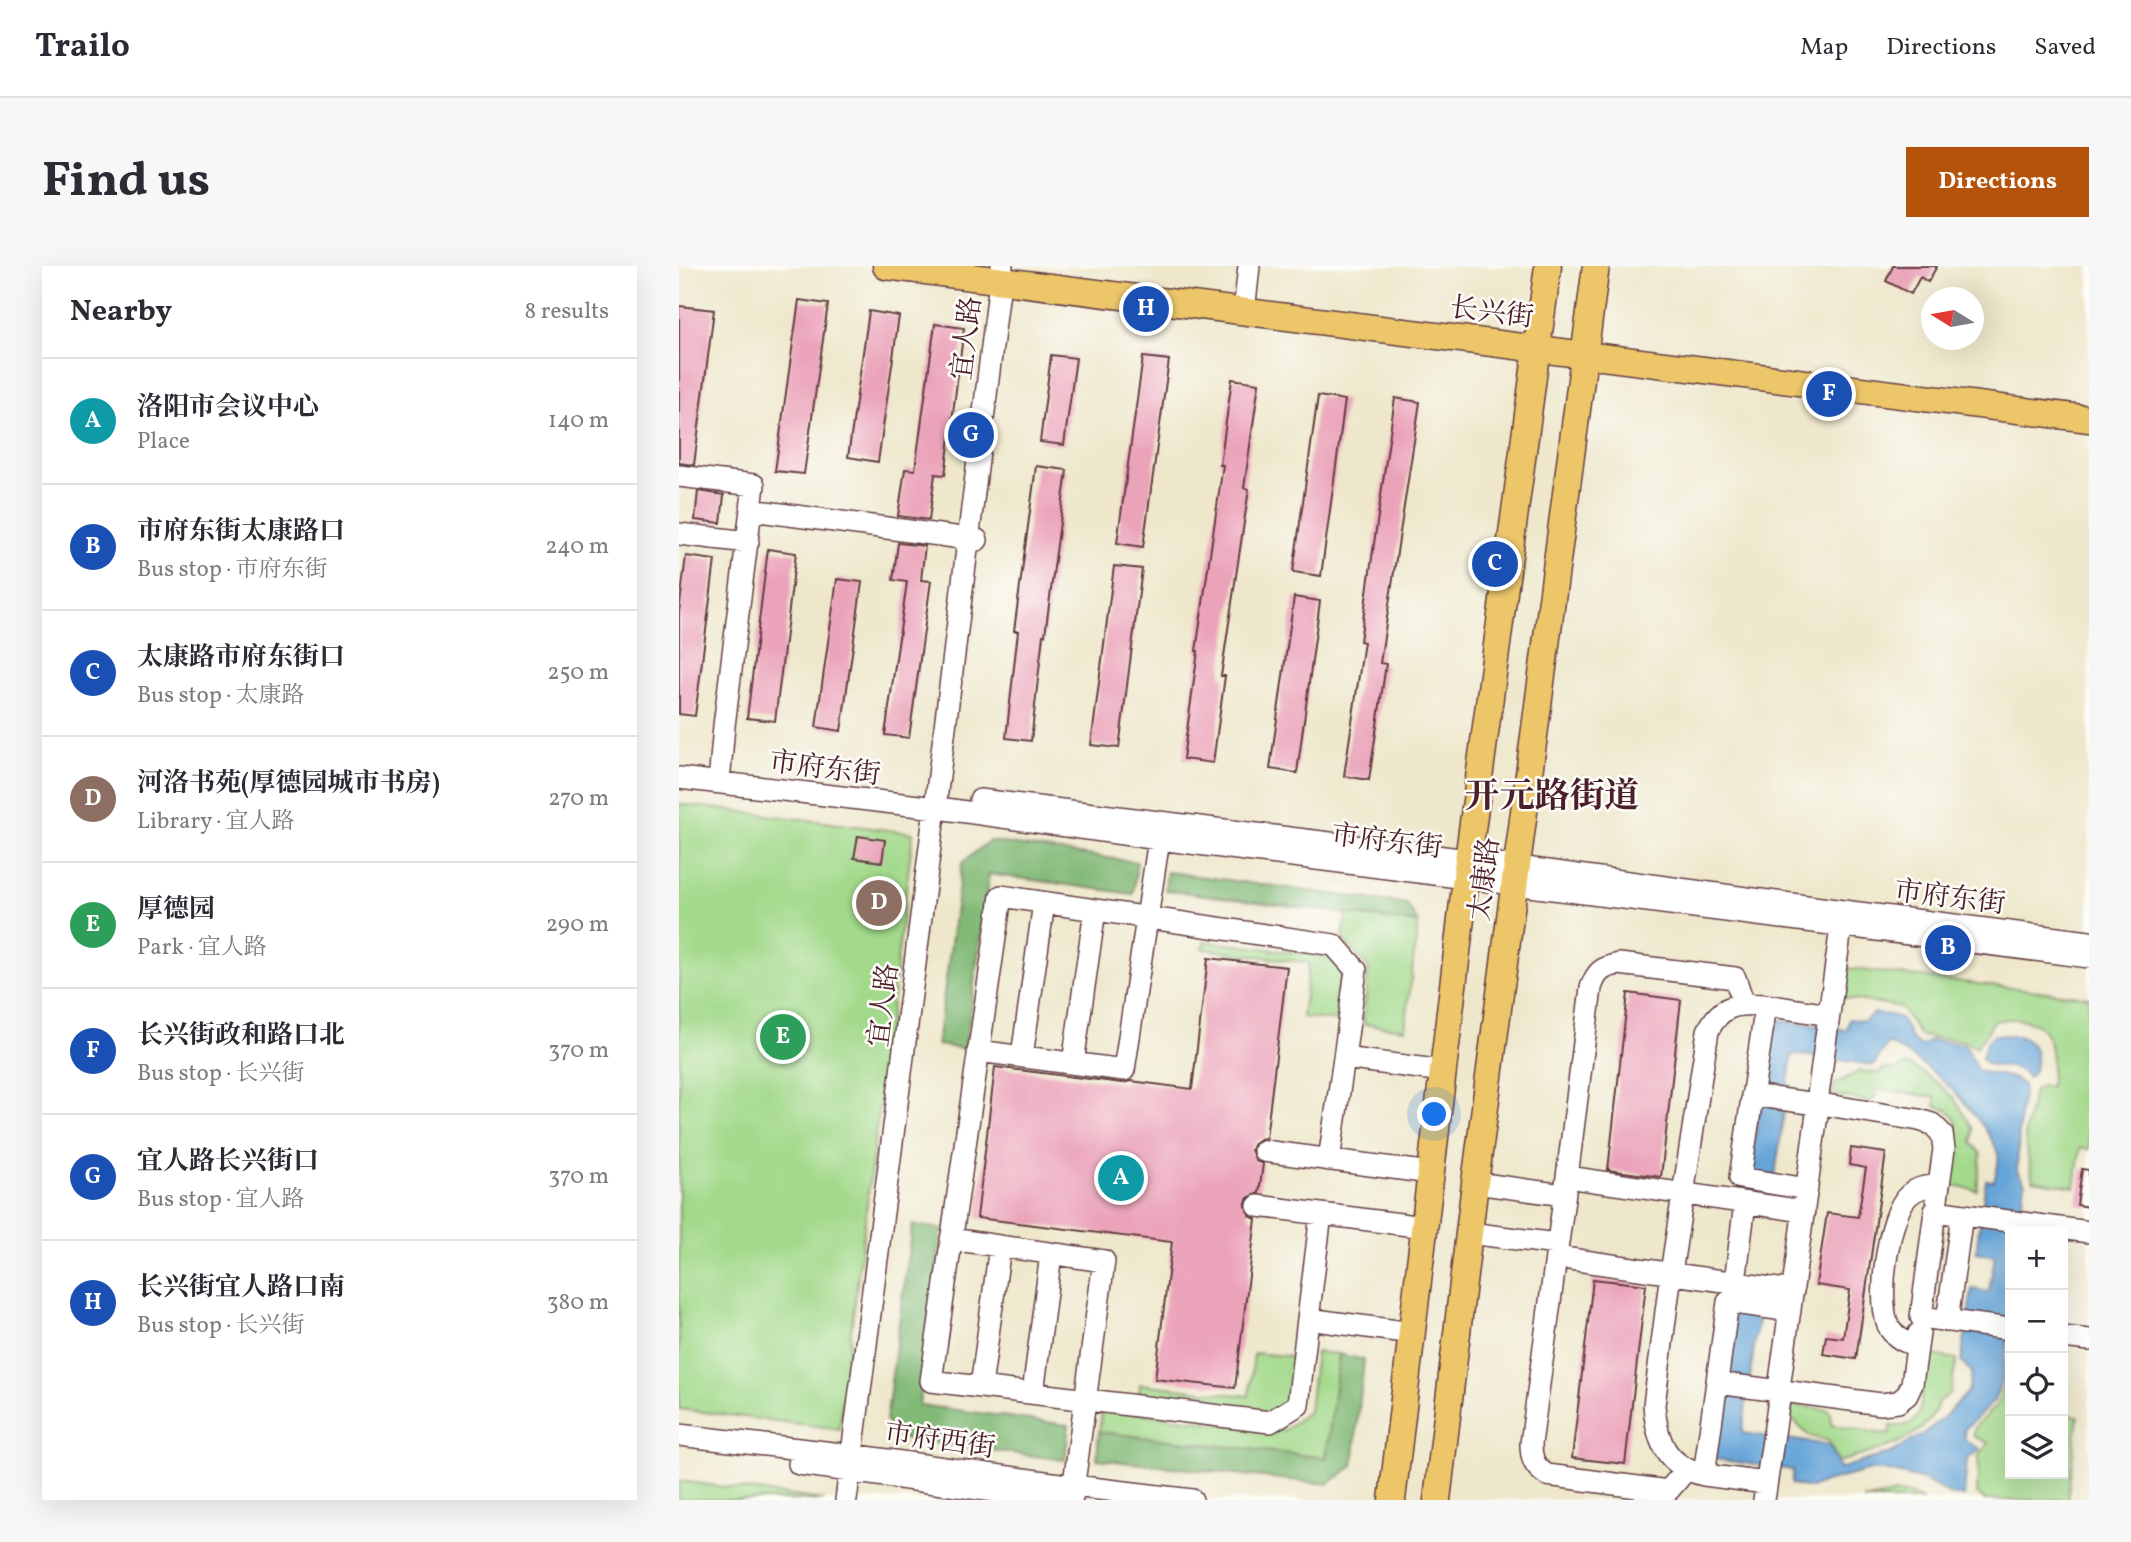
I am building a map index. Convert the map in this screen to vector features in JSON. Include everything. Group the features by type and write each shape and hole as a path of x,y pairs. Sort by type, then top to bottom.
{"main road":[{"name":"长兴街","path":"886,266 1004,271 1245,300 1540,341"},
{"name":"太康路","path":"1392,1500 1467,869 1548,266"},
{"name":"太康路","path":"1437,1500 1475,1183 1596,266"},
{"name":"长兴街","path":"1004,271 1586,347 2089,419"},
{"name":"长兴街","path":"1586,347 2089,405"}],"street":[{"path":"1245,300 1249,266"},
{"name":"宜人路","path":"846,1500 857,1463 941,802 1004,271"},
{"path":"679,476 754,485 723,726 720,771"},
{"path":"751,510 972,540"},
{"path":"679,534 748,542"},
{"name":"市府东街","path":"679,767 1842,918 2089,957"},
{"name":"市府东街","path":"679,778 941,802"},
{"path":"978,1051 1124,1070 1160,831"},
{"path":"1321,1214 1298,1405 1269,1422 931,1381 1001,897 1333,945 1356,970 1329,1160"},
{"path":"1022,1056 1044,903"},
{"path":"1073,1063 1095,910"},
{"path":"1828,1019 1755,1004 1725,1009 1714,1018 1708,1031 1654,1405 1659,1436 1664,1448 1682,1468 1766,1485 1773,1436 1775,1390 1804,1211 1842,918"},
{"name":"市府东街","path":"1842,918 2089,942"},
{"path":"1791,1301 1728,1302 1720,1383 1695,1472 1668,1491 1546,1475 1538,1470 1531,1457 1531,1444 1595,974 1604,966 1619,964 1735,978 1755,1004 1756,1095 1740,1178 1807,1188"},
{"path":"1344,1058 1443,1071"},
{"path":"1720,1383 1881,1404 1898,1402 1907,1395 1912,1384 1944,1149 1942,1134 1932,1124 1919,1119 1756,1095"},
{"path":"1264,1151 1431,1173"},
{"path":"1475,1183 1683,1194 1804,1211"},
{"path":"1917,1345 1905,1342 1891,1330 1883,1307 1884,1284 1892,1228 1901,1204 1907,1196 1924,1186 1939,1186"},
{"path":"1735,1282 1745,1203"},
{"path":"1258,1206 1424,1227"},
{"path":"1935,1211 2043,1227"},
{"path":"1956,1322 1971,1216"},
{"path":"2068,1230 2089,1232"},
{"path":"1469,1233 1671,1273 1735,1282 1791,1301"},
{"path":"951,1239 1104,1261 1085,1399 1068,1495"},
{"path":"981,1387 1000,1246"},
{"path":"1033,1393 1051,1254"},
{"path":"1921,1317 2005,1328"},
{"path":"1308,1319 1412,1333"},
{"path":"2068,1338 2089,1340"},
{"name":"市府西街","path":"679,1435 1068,1495 1192,1500"},
{"name":"市府西街","path":"679,1450 857,1463"},
{"name":"宜人路","path":"857,1463 859,1500"}],"green space":[{"path":"679,804 913,833 839,1429 679,1409"},
{"path":"989,841 1137,862 1133,894 989,874 965,1049 937,1045 962,863"},
{"path":"1167,872 1407,904 1418,923 1165,890"},
{"path":"1346,914 1418,923 1405,1029 1363,1024 1369,968 1343,940"},
{"path":"1204,941 1331,957 1345,970 1338,1021 1302,1017 1309,963 1203,949"},
{"path":"1836,967 2089,997 2089,1149 2080,1148 2075,1187 2033,1180 2026,1148 2025,1131 2034,1090 2041,1086 2050,1086 2052,1055 2045,1032 2026,1020 2012,1019 1994,1021 1976,1047 1961,1040 1920,1036 1901,1007 1832,996"},
{"path":"1904,1065 1923,1073 1958,1103 1973,1129 1972,1143 1981,1154 1977,1190 1953,1186 1949,1175 1957,1125 1947,1110 1935,1106 1935,1097 1877,1089 1870,1102 1833,1095 1835,1084 1860,1071 1879,1073 1884,1068 1896,1070"},
{"path":"912,1225 942,1229 919,1405 1069,1425 1065,1460 899,1438 886,1421"},
{"path":"1316,1352 1339,1354 1327,1458 1099,1432 1102,1409 1284,1431 1309,1411"},
{"path":"1254,1353 1294,1357 1290,1402 1265,1415 1138,1402 1140,1384 1249,1396"},
{"path":"1339,1354 1364,1360 1353,1466 1328,1484 1097,1459 1099,1432 1326,1458"},
{"path":"1933,1355 1957,1359 1950,1393 1938,1402 1933,1415 1923,1426 1897,1443 1838,1462 1829,1441 1809,1436 1790,1417 1792,1405 1828,1410 1831,1414 1831,1425 1889,1435 1891,1426 1913,1421 1918,1414 1923,1373 1926,1363"},
{"path":"2005,1380 2005,1479 2068,1479 2068,1414 2078,1416 2067,1500 1985,1500 1977,1494 1979,1455 1989,1443 1973,1436 1974,1431 1997,1404"},
{"path":"679,1481 824,1500 679,1500"},
{"path":"1897,1493 1909,1494 1923,1500 1863,1500"}],"water":[{"path":"1874,1013 1897,1017 1904,1023 1916,1043 1922,1046 1931,1040 1962,1044 1967,1048 1977,1070 2010,1077 2024,1087 2017,1171 2025,1183 2022,1206 2028,1207 2026,1227 2005,1227 2005,1359 2002,1380 1994,1401 1964,1430 1965,1440 1980,1449 1967,1459 1964,1496 1952,1496 1924,1480 1888,1471 1867,1471 1811,1488 1791,1484 1793,1470 1714,1459 1735,1308 1759,1311 1742,1433 1829,1445 1839,1469 1893,1452 1923,1434 1968,1392 1972,1372 1961,1362 1972,1289 1989,1292 1995,1256 1976,1252 1986,1180 1994,1181 1998,1157 1993,1142 1962,1100 1928,1068 1888,1043 1874,1065 1792,1054 1775,1176 1750,1172 1772,1019 1847,1030 1849,1019 1864,1021"},
{"path":"1994,1035 2021,1037 2033,1046 2036,1063 2028,1078 2016,1069 1993,1065 1982,1059 1987,1043"}],"building":[{"path":"1893,266 1937,266 1928,282 1920,277 1911,294 1886,281"},
{"path":"799,300 828,304 804,474 775,471"},
{"path":"679,306 714,310 694,465 679,463"},
{"path":"869,311 899,316 878,462 848,457"},
{"path":"935,324 964,328 945,475 935,474 929,520 898,516 905,469 915,470"},
{"path":"1051,355 1076,358 1064,445 1040,442"},
{"path":"1143,357 1169,360 1143,547 1117,543"},
{"path":"1232,379 1259,383 1244,488 1249,489 1221,676 1225,676 1213,763 1183,759"},
{"path":"1318,396 1345,400 1321,576 1293,572"},
{"path":"1395,398 1420,402 1380,663 1386,664 1369,780 1344,776 1364,642 1360,641"},
{"path":"1036,466 1067,470 1031,741 1006,738 1018,631 1014,631"},
{"path":"698,491 724,495 721,523 695,520"},
{"path":"898,543 925,546 921,580 931,581 909,738 885,735 907,582 893,580"},
{"path":"768,549 796,553 775,721 747,718"},
{"path":"686,556 715,560 695,716 679,714 679,612"},
{"path":"1114,566 1142,569 1119,748 1091,745"},
{"path":"837,579 862,582 841,731 816,727"},
{"path":"1294,597 1320,601 1297,773 1270,769"},
{"path":"858,836 885,840 882,862 854,858"},
{"path":"869,894 892,898 889,913 866,909"},
{"path":"1208,958 1287,967 1266,1138 1254,1143 1251,1150 1256,1161 1263,1164 1259,1193 1248,1198 1245,1205 1250,1216 1256,1219 1235,1388 1155,1379 1172,1242 977,1218 995,1067 1192,1089"},
{"path":"1628,993 1681,1000 1661,1177 1608,1170"},
{"path":"1851,1148 1886,1153 1856,1359 1823,1354 1826,1336 1843,1338 1850,1290 1816,1285 1827,1213 1858,1217 1866,1168 1849,1165"},
{"path":"2082,1169 2089,1170 2089,1207 2077,1205"},
{"path":"1593,1279 1646,1285 1625,1464 1572,1458"}],"place":[{"name":"长兴街宜人路口南","path":"1146,309"},
{"name":"长兴街政和路口北","path":"1829,394"},
{"name":"宜人路长兴街口","path":"971,435"},
{"name":"太康路市府东街口","path":"1495,564"},
{"name":"河洛书苑(厚德园城市书房)","path":"879,903"},
{"name":"市府东街太康路口","path":"1948,948"},
{"name":"厚德园","path":"783,1037"},
{"name":"洛阳市会议中心","path":"1121,1178"}],"district":[{"name":"开元路街道","path":"1552,795"}]}
